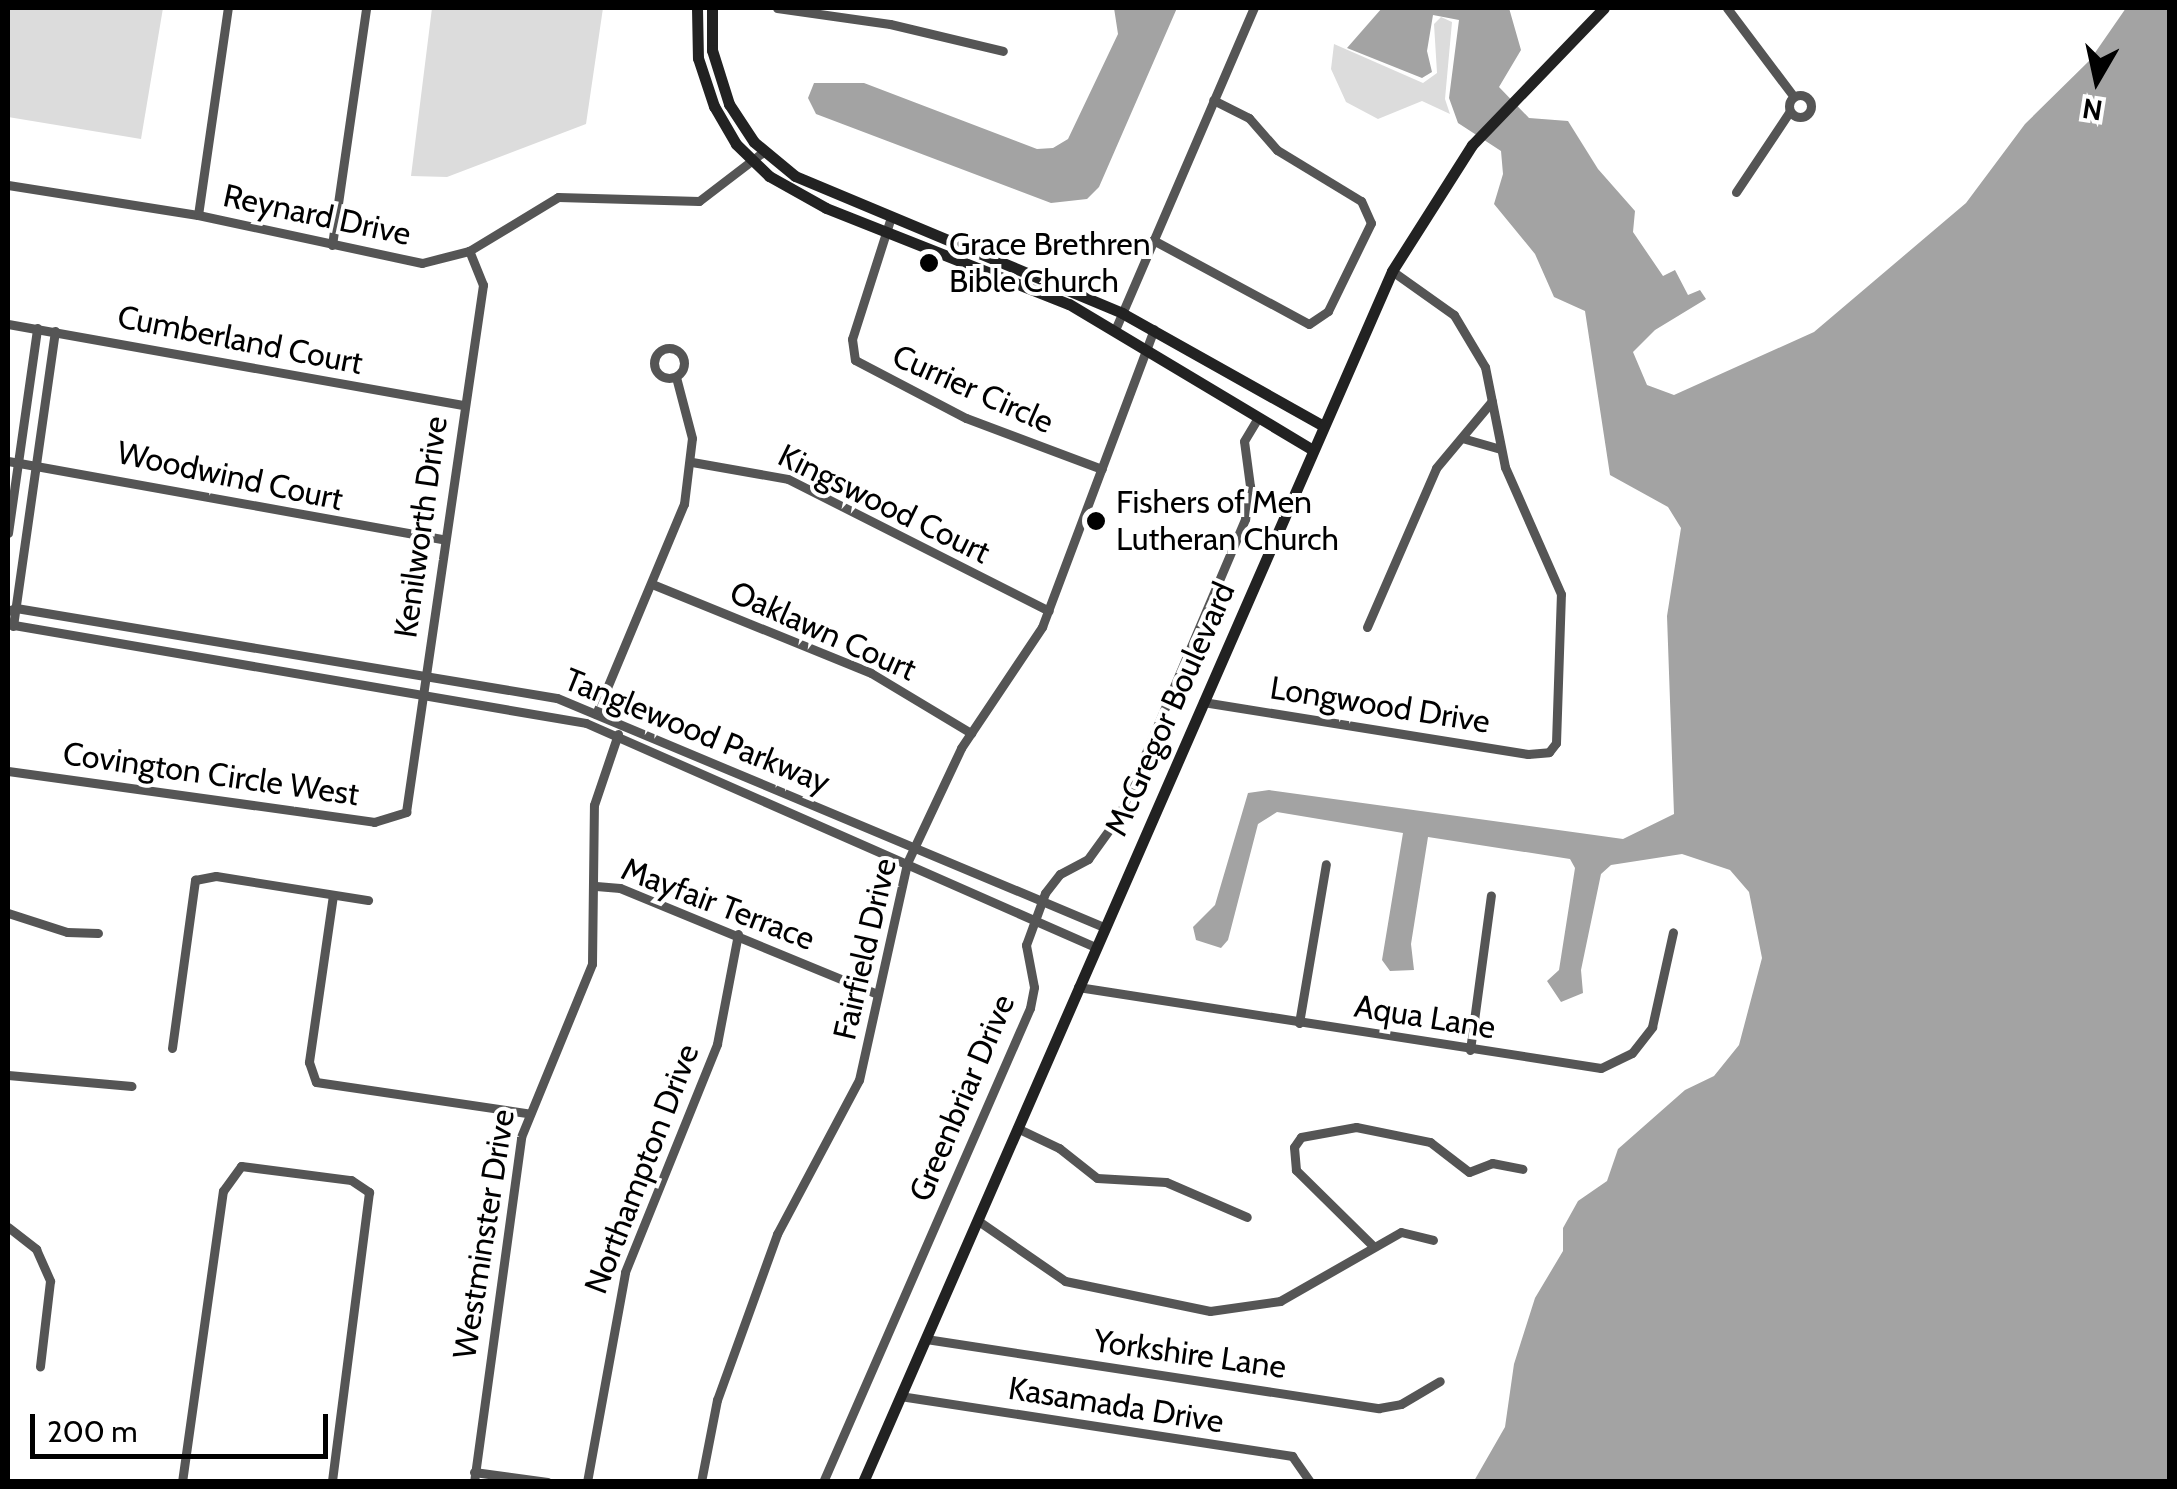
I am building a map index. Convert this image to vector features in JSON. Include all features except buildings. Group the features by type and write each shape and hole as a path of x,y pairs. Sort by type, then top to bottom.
{"main road":[{"path":"697,8 704,82 719,118 753,162 796,194 1037,290 1115,330 1312,450"},
{"path":"712,8 712,50 724,94 764,152 804,182 1154,329 1323,426"},
{"name":"McGregor Boulevard","path":"863,1482 1392,271 1472,145 1518,89 1604,8"}],"street":[{"path":"198,215 228,8"},
{"path":"332,246 366,8"},
{"path":"777,8 890,24 1003,51"},
{"path":"1115,330 1254,8"},
{"path":"1727,8 1794,97"},
{"path":"1790,112 1801,117 1811,108 1807,97 1794,97"},
{"path":"1736,192 1790,112 1794,97"},
{"path":"1153,240 1309,324 1328,311 1371,223 1362,201 1277,150 1250,118 1213,100"},
{"name":"Reynard Drive","path":"8,185 198,215 422,263 470,251 558,197 685,204 710,196 764,152"},
{"name":"Currier Circle","path":"890,217 852,339 855,360 966,418 1102,469"},
{"name":"Kenilworth Drive","path":"405,813 483,285 470,251"},
{"path":"1392,271 1432,295 1461,324 1479,352 1500,449 1462,438"},
{"name":"Cumberland Court","path":"8,324 463,405"},
{"path":"8,532 12,461 36,328"},
{"name":"Fairfield Drive","path":"701,1482 717,1400 786,1214 858,1080 907,863 970,734 1049,611 1154,329"},
{"name":"Tanglewood Parkway","path":"56,330 10,625 592,726 1095,947"},
{"path":"592,726 684,504 692,462 690,412 676,377"},
{"path":"1367,627 1436,468 1492,400"},
{"name":"Greenbriar Drive","path":"823,1482 1030,1008 1034,987 1026,945 1042,903 1060,874 1100,846 1152,742 1244,518 1250,486 1243,452 1258,418"},
{"name":"Longwood Drive","path":"1203,702 1549,752 1559,722 1561,594 1500,449"},
{"name":"Woodwind Court","path":"12,461 443,539"},
{"name":"Kingswood Court","path":"692,462 788,479 1049,611"},
{"name":"Oaklawn Court","path":"652,584 871,673 970,734"},
{"name":"Tanglewood Parkway","path":"12,610 556,698 623,722 1104,927"},
{"path":"148,647 152,630"},
{"path":"285,673 287,657"},
{"name":"Westminster Drive","path":"474,1477 527,1112 586,986 594,953 594,805 623,722"},
{"name":"Covington Circle West","path":"8,771 374,822 405,813"},
{"path":"1299,1023 1326,864"},
{"path":"172,1048 195,880 206,875 368,900"},
{"name":"Mayfair Terrace","path":"596,886 620,888 877,994"},
{"path":"1470,1050 1491,894"},
{"path":"333,895 310,1050 316,1082 527,1112"},
{"path":"8,913 68,932 98,933"},
{"name":"Aqua Lane","path":"1078,988 1588,1069 1622,1060 1647,1038 1657,1016 1673,932"},
{"name":"Northampton Drive","path":"587,1482 625,1272 717,1044 738,934"},
{"path":"8,1075 132,1086"},
{"path":"1017,1128 1060,1148 1098,1178 1175,1184 1246,1217"},
{"path":"1372,1245 1296,1170 1294,1147 1308,1134 1338,1128 1430,1142 1469,1172 1492,1163 1522,1170"},
{"path":"182,1482 223,1191 241,1166 362,1183 372,1203 332,1482"},
{"path":"977,1220 1065,1282 1210,1310 1280,1301 1372,1245 1401,1232 1433,1240"},
{"path":"8,1227 36,1249 50,1281 40,1366"},
{"name":"Yorkshire Lane","path":"926,1338 1379,1408 1401,1404 1440,1381"},
{"name":"Kasamada Drive","path":"900,1396 1292,1456 1310,1482"},
{"path":"474,1477 547,1482"}],"shaded area":[{"path":"8,8 163,8 141,139 8,117"},
{"path":"432,8 603,8 586,124 447,177 411,176"},
{"path":"1114,8 1177,8 1099,187 1087,199 1051,203 816,114 808,98 814,83 864,83 1037,149 1053,148 1068,139 1118,34"},
{"path":"1382,8 1509,8 1521,50 1499,87 1529,118 1568,121 1598,169 1635,211 1633,232 1663,276 1675,270 1688,295 1700,290 1706,299 1655,330 1633,352 1647,385 1674,395 1814,332 1966,203 2025,124 2090,60 2126,8 2169,8 2169,1481 1474,1481 1505,1427 1514,1364 1535,1298 1563,1251 1563,1228 1578,1201 1607,1181 1618,1149 1685,1090 1714,1076 1739,1045 1762,958 1749,892 1730,870 1682,854 1611,865 1601,874 1581,970 1583,993 1561,1002 1547,981 1559,970 1575,868 1570,859 1428,837 1411,944 1414,970 1390,971 1382,960 1403,833 1277,812 1258,824 1228,940 1221,948 1196,940 1193,927 1215,905 1248,793 1269,790 1623,839 1674,814 1667,616 1681,528 1668,507 1610,475 1585,311 1554,297 1535,254 1494,204 1503,174 1501,151 1458,123 1449,98 1459,20 1433,15 1427,51 1432,72 1422,78 1347,48"},
{"path":"1441,17 1452,22 1445,99 1450,114 1422,101 1378,119 1346,102 1331,69 1334,44 1423,83 1437,73 1434,24"}],"place":[{"name":"Grace Brethren Bible Church","path":"929,263"},
{"name":"Fishers of Men Lutheran Church","path":"1096,521"}]}
